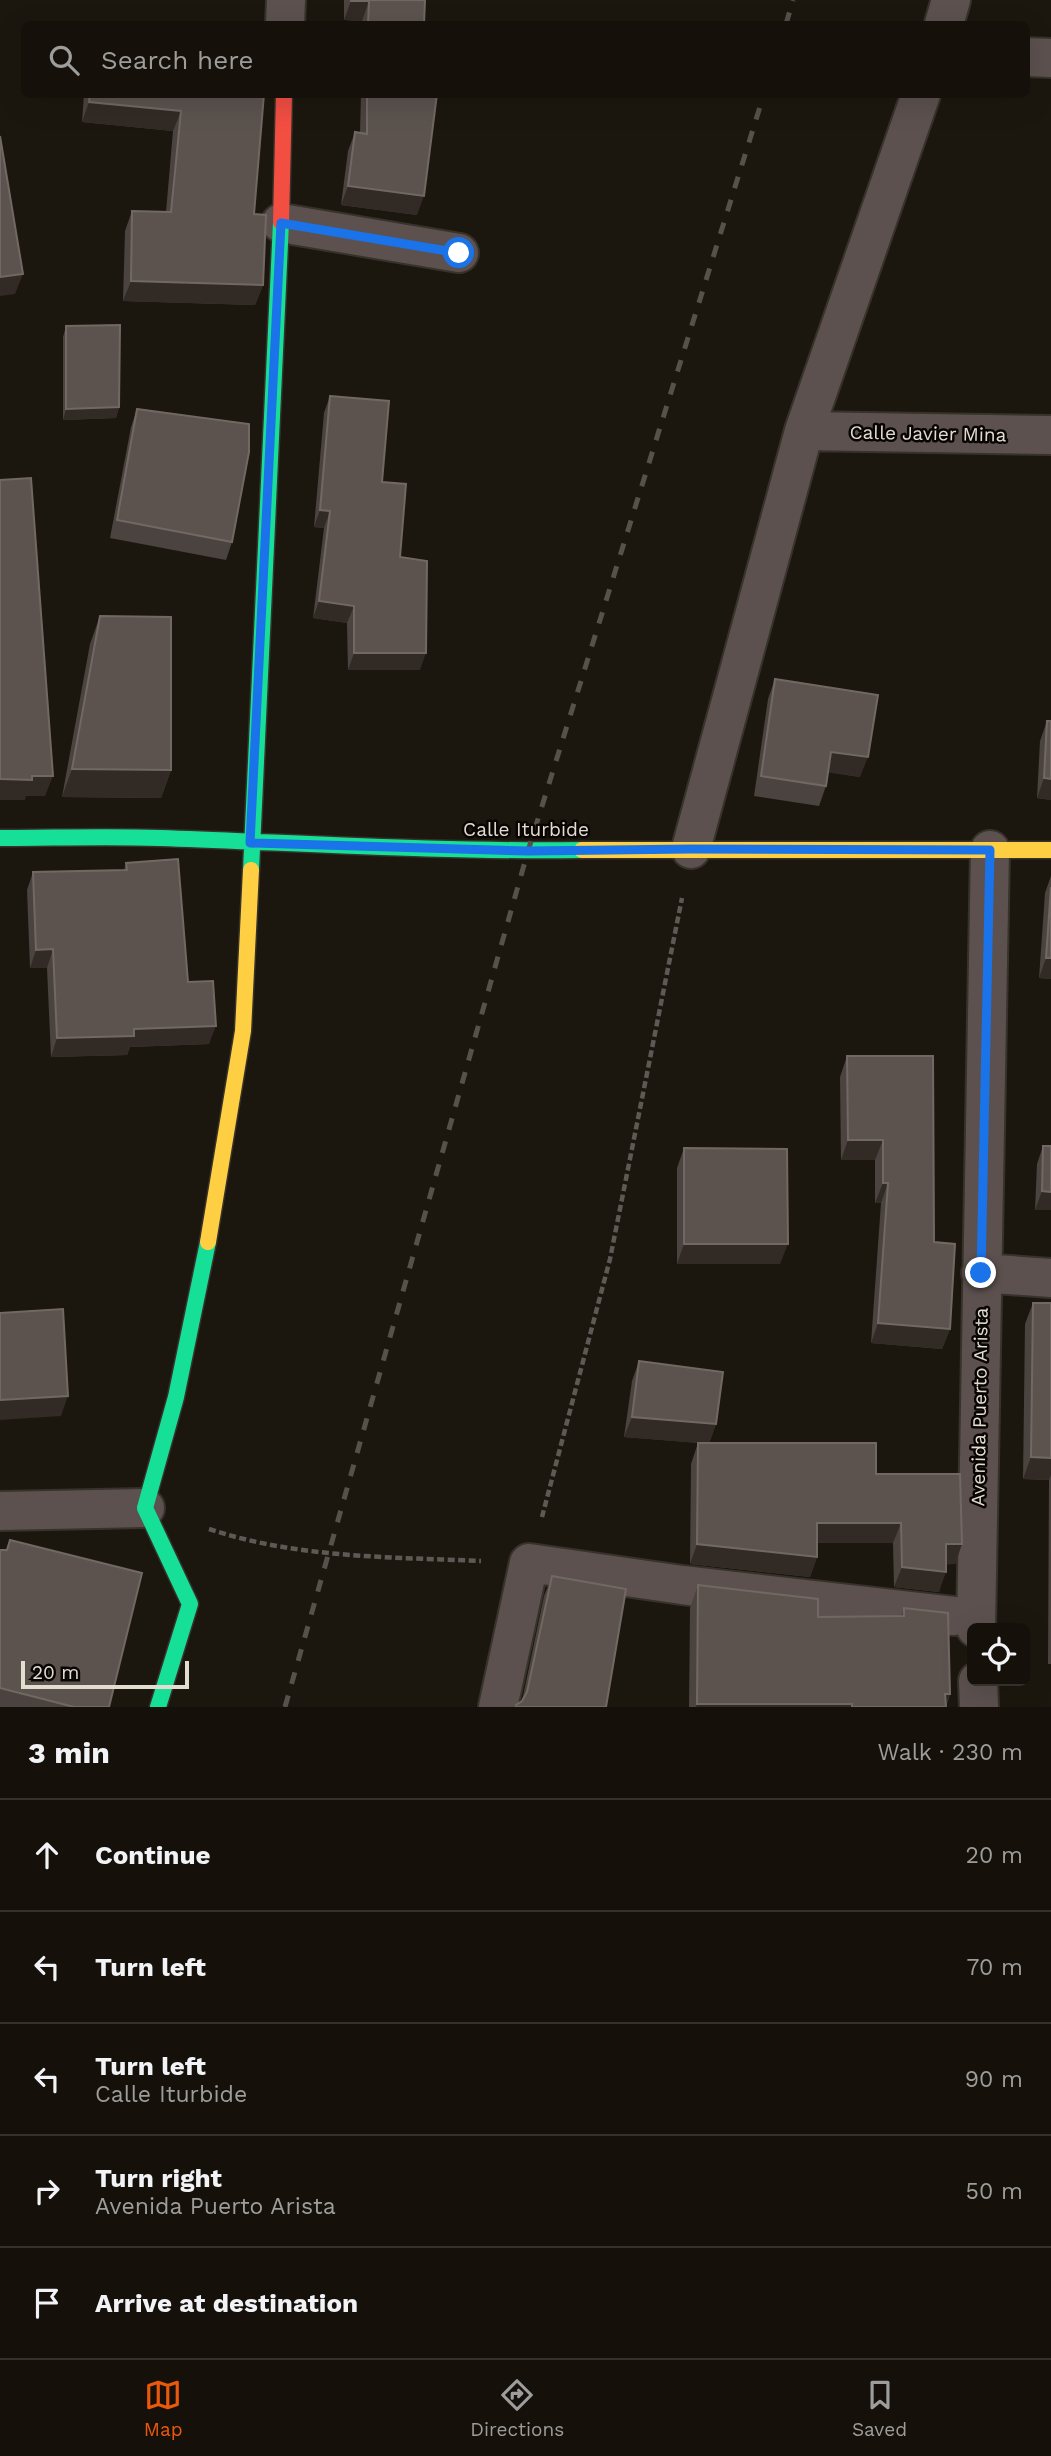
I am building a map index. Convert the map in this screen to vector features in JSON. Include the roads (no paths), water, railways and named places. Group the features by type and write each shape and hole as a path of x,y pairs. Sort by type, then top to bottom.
{"street":[{"path":"285,21 286,0"},
{"path":"945,21 951,0"},
{"path":"1030,57 1051,58"},
{"path":"158,1707 190,1604 145,1508 176,1397 220,1175 243,1031 281,223 284,98"},
{"path":"691,849 804,430 920,98"},
{"path":"281,223 459,253"},
{"name":"Calle Javier Mina","path":"804,430 1051,435"},
{"name":"Calle Iturbide","path":"0,838 159,838 528,851 1051,850"},
{"name":"Avenida Puerto Arista","path":"976,1623 990,850"},
{"path":"981,1273 1051,1278"},
{"path":"0,1511 145,1508"},
{"path":"498,1707 529,1563 976,1623"},
{"path":"978,1686 979,1707"}],"railway":[{"path":"787,21 793,0"},
{"path":"285,1707 528,851 763,98"}]}
